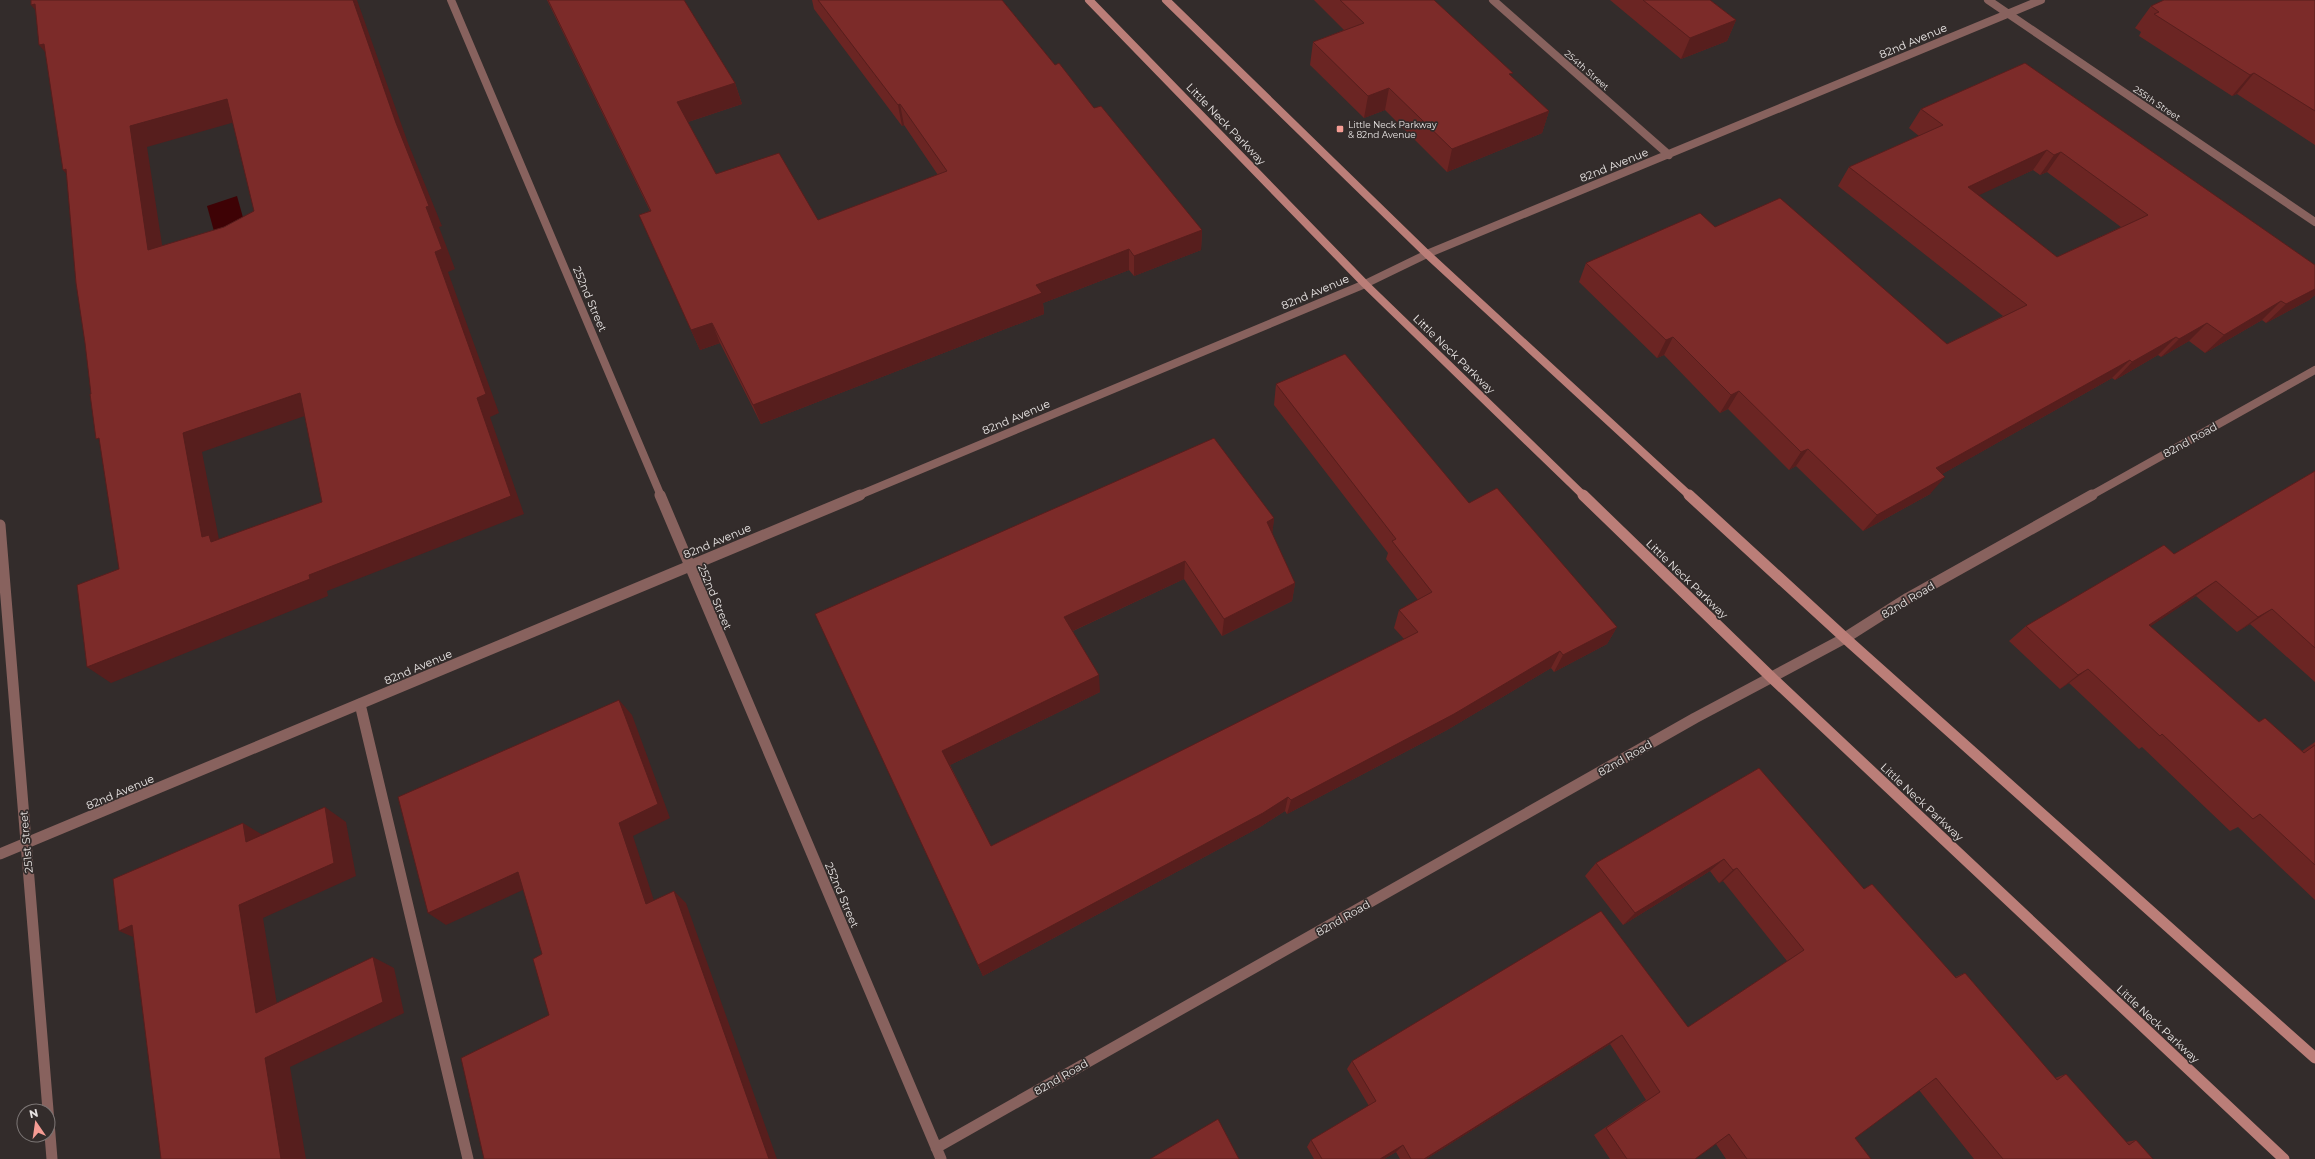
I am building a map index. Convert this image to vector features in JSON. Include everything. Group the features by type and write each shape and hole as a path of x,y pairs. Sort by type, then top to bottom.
{"main road":[{"name":"Little Neck Parkway","path":"1089,0 1365,284 1771,677 2284,1159"},
{"path":"1166,0 1427,254 1845,638 2315,1058"}],"street":[{"name":"252nd Street","path":"451,0 941,1159"},
{"name":"254th Street","path":"1493,0 1669,156"},
{"name":"255th Street","path":"1988,0 2315,222"},
{"name":"82nd Avenue","path":"0,854 1365,284 1427,254 1669,156 2041,0"},
{"name":"82nd Road","path":"936,1148 1771,677 1845,638 1908,598 2315,370"},
{"name":"251st Street","path":"0,525 52,1159"},
{"path":"360,704 468,1159"}],"shaded area":[{"path":"237,196 247,232 217,242 207,206"}],"building":[{"path":"31,0 353,0 396,123 429,206 426,207 442,249 435,252 486,394 477,398 511,496 309,575 310,579 87,667 77,585 119,569 99,438 96,439 90,394 85,343 76,283 66,169 63,170 44,44 39,45 35,4 31,5","holes":["227,99 254,211 224,227 148,250 130,126","300,393 322,502 211,542 209,535 202,537 183,433"]},
{"path":"548,0 684,0 735,83 677,102 716,174 779,153 818,220 947,171 900,104 898,105 818,0 1002,0 1055,65 1059,63 1094,108 1101,106 1202,230 1134,256 1129,249 1036,285 1042,293 753,405 712,323 691,330 639,215 651,211"},
{"path":"1340,0 1434,0 1513,73 1509,74 1549,111 1452,149 1389,88 1368,96 1313,42 1364,23"},
{"path":"1643,0 1710,0 1736,20 1690,38"},
{"path":"2164,0 2315,0 2315,111 2254,73 2250,75 2154,14 2159,12 2151,6"},
{"path":"2025,63 2315,265 2315,289 2286,304 2281,301 2224,335 2207,323 2179,339 2176,337 2132,362 2130,360 1936,468 1945,477 1877,515 1808,449 1801,452 1739,391 1731,395 1673,337 1666,340 1586,263 1700,213 1715,227 1780,198 1947,344 2027,305 1849,167 1943,125 1921,109","holes":["2047,150 2054,155 2061,152 2148,215 2057,257 1968,187"]},
{"path":"1345,354 1469,503 1497,488 1617,627 1563,655 1560,651 1454,714 1291,800 1288,797 1263,813 978,965 815,614 1214,438 1274,518 1267,522 1295,583 1224,619 1185,561 1064,617 1099,675 942,751 991,846 1418,632 1399,610 1432,592 1392,541 1396,539 1276,384"},
{"path":"2315,471 2315,648 2272,609 2258,617 2216,581 2149,625 2259,722 2265,718 2304,753 2315,745 2315,865 2260,814 2253,819 2162,734 2160,736 2088,669 2078,675 2026,626 2164,545 2174,554"},
{"path":"619,700 658,804 619,823 646,904 674,891 769,1159 484,1159 461,1058 549,1015 533,959 542,954 518,872 428,913 398,797"},
{"path":"1759,768 1864,889 1872,884 1956,978 1965,973 2057,1080 2066,1074 2129,1145 2136,1140 2153,1159 2003,1159 1936,1078 1855,1138 1871,1159 1747,1159 1729,1134 1695,1159 1627,1159 1606,1128 1660,1092 1622,1035 1424,1159 1411,1159 1403,1145 1380,1159 1322,1159 1311,1140 1376,1101 1352,1061 1601,911 1688,1027 1804,950 1737,868 1733,870 1724,859 1635,913 1596,863"},
{"path":"325,807 334,863 239,905 256,1013 373,957 383,1002 265,1058 281,1159 161,1159 132,925 119,931 113,879 243,823 246,842"},
{"path":"1218,1119 1239,1159 1150,1159"}],"place":[{"name":"Little Neck Parkway & 82nd Avenue","path":"1340,129"}]}
